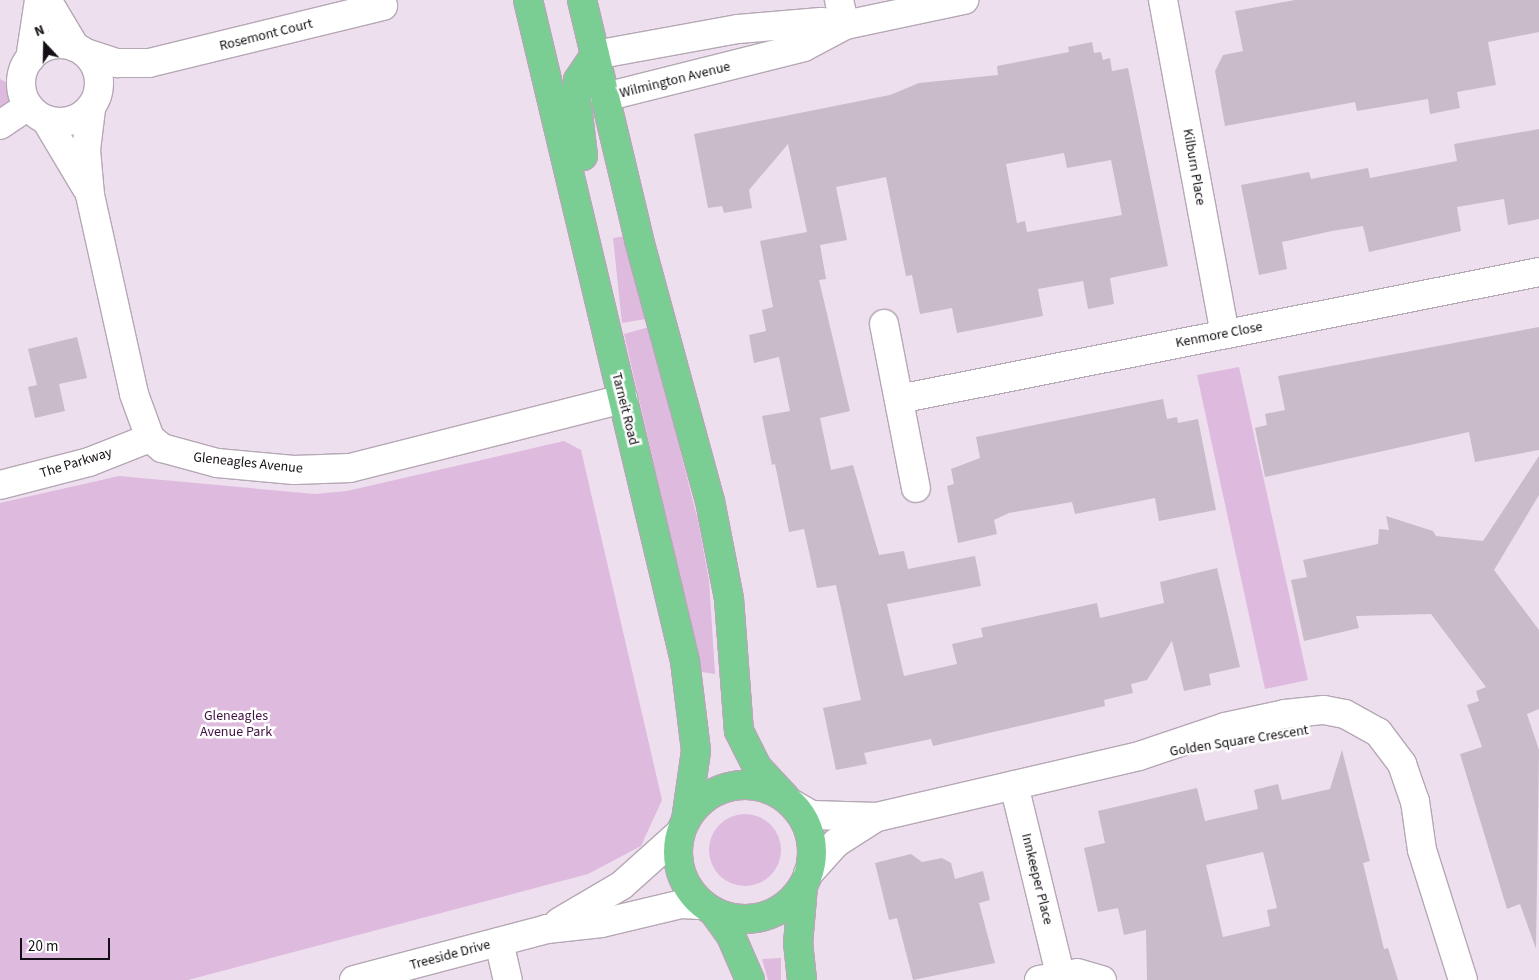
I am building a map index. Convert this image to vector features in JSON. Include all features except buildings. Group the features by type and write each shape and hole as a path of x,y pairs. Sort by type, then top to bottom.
{"main road":[{"name":"Tarneit Road","path":"528,0 685,661 696,751 683,826"},
{"path":"582,0 604,98 710,501 729,599 739,732 757,767 788,800 810,836 798,944 802,980"},
{"path":"595,55 578,80 576,97 594,219 596,289"},
{"path":"545,70 576,97 604,98"},
{"path":"750,980 731,936 681,872 683,826 700,802 719,790 741,785 764,788 788,800"},
{"path":"708,908 732,918 759,916 790,902 806,880"}],"street":[{"path":"39,0 18,66 21,82 37,113 90,195"},
{"path":"47,0 99,75 86,150 90,195 134,394 150,438"},
{"name":"Wilmington Avenue","path":"595,55 738,29 821,22 842,12 964,0"},
{"name":"Kilburn Place","path":"1163,0 1225,334"},
{"name":"Rosemont Court","path":"80,50 117,63 149,64 383,6"},
{"name":"Wilmington Avenue","path":"604,98 804,48 842,12"},
{"name":"Wilmington Avenue","path":"738,29 746,62"},
{"path":"18,66 50,45 80,50"},
{"name":"Rosemont Court","path":"94,104 149,64"},
{"path":"0,125 37,113 70,121 94,104"},
{"name":"Kenmore Close","path":"899,399 1539,272"},
{"path":"884,324 916,488"},
{"name":"Gleneagles Avenue","path":"150,438 179,456 217,463 294,470 350,468 623,399"},
{"name":"The Parkway","path":"0,485 89,462 150,438"},
{"name":"Golden Square Crescent","path":"788,800 812,815 877,817 1139,756 1220,746 1292,730 1339,733 1364,744 1379,759 1422,850 1462,980"},
{"name":"Innkeeper Place","path":"1014,785 1049,977 1102,980"},
{"name":"Golden Square Crescent","path":"806,880 836,843 877,817"},
{"name":"Treeside Drive","path":"547,929 622,884 683,826"},
{"name":"Treeside Drive","path":"354,980 547,929 602,923 682,904 708,908"},
{"path":"499,942 508,980"}],"green space":[{"path":"0,79 8,83 16,103 0,118"},
{"path":"626,236 646,319 622,323 613,238"},
{"path":"649,327 698,521 709,580 715,674 702,672 624,334"},
{"path":"1239,367 1308,680 1265,689 1197,375"},
{"name":"Gleneagles Avenue Park","path":"564,441 581,450 662,800 641,846 588,874 188,980 0,980 0,503 119,476 315,494 347,491"},
{"path":"745,814 765,820 775,830 781,850 775,870 765,880 745,886 725,880 715,870 709,850 715,830 725,820"},
{"path":"781,958 781,980 768,980 762,959"}]}
